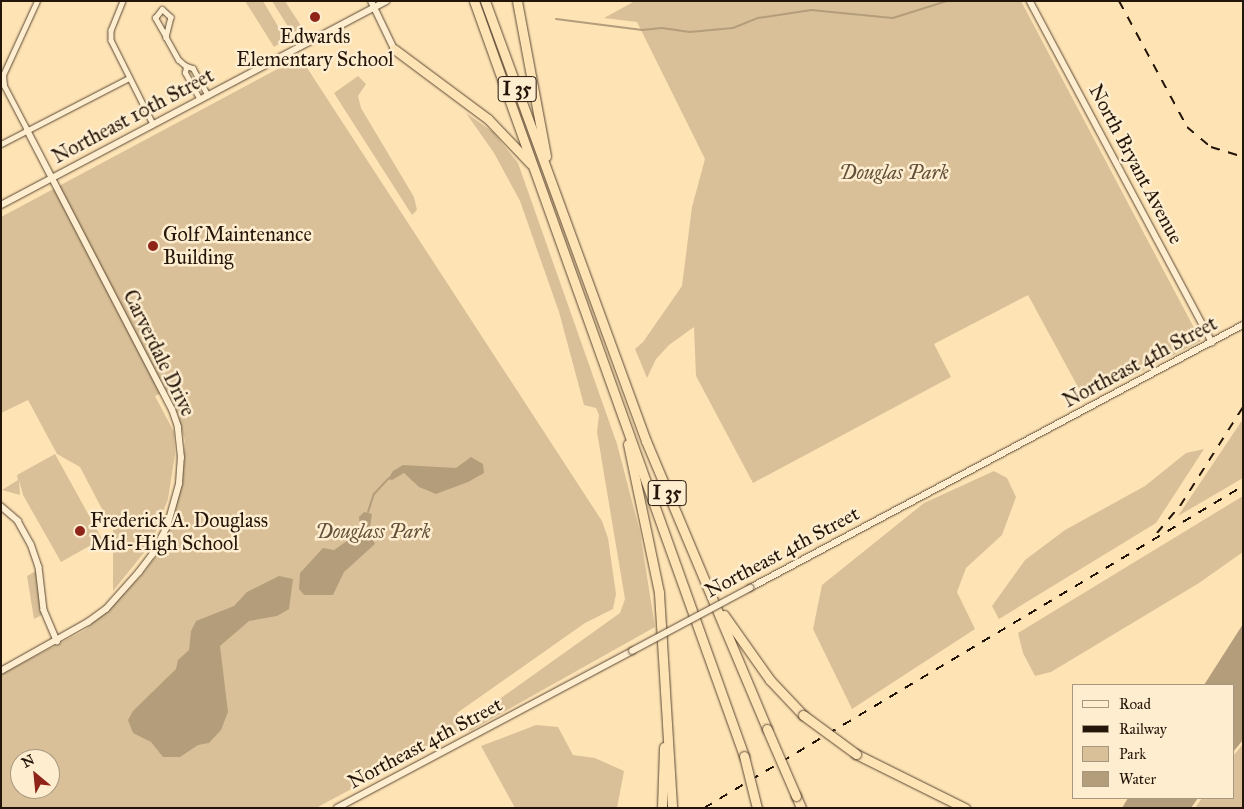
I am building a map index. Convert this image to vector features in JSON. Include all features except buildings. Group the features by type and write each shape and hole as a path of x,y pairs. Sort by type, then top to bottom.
{"highway":[{"name":"I 35","path":"474,1 744,756 757,808"},
{"name":"I 35","path":"485,1 642,432 801,808"},
{"path":"517,1 549,176"},
{"path":"394,49 488,119 533,167"},
{"path":"620,409 659,593 672,808"},
{"path":"712,598 770,680 803,714 856,754 965,808"},
{"path":"662,808 661,792 666,699"}],"main road":[{"name":"Northeast 10th Street","path":"1,205 200,100 372,5 386,1"},
{"path":"372,5 394,49"}],"street":[{"name":"Carverdale Drive","path":"1,671 57,641 106,609 152,555 173,507 181,458 178,427 172,410 4,86 3,75 37,1"},
{"path":"123,1 111,30 111,40 153,124"},
{"name":"North Bryant Avenue","path":"1030,1 1212,342"},
{"path":"166,37 171,17 162,9 155,18 178,60 186,66 193,68 208,95"},
{"path":"186,66 185,73 200,100"},
{"path":"1,144 129,78"},
{"name":"Northeast 4th Street","path":"336,808 1243,325"},
{"path":"1,506 18,521 31,544 39,567 42,605 57,641"}],"green space":[{"path":"245,1 263,1 286,40 274,47"},
{"path":"272,1 285,1 305,32 292,33"},
{"name":"Douglas Park","path":"635,1 1021,1 1201,341 1085,400 1028,295 934,344 951,377 753,483 696,376 694,327 669,345 656,359 647,378 635,349 643,342 682,286 692,207 705,159 637,22 604,18"},
{"name":"Douglass Park","path":"300,57 602,521 608,538 616,594 613,609 585,623 457,713 465,728 316,808 1,808 1,674 85,630 140,577 160,551 173,520 181,484 185,441 178,415 166,391 155,396 174,432 175,455 168,499 151,544 113,591 113,530 80,467 57,454 28,400 1,413 1,217"},
{"path":"358,76 366,84 358,96 361,108 414,197 417,210 412,215 334,93"},
{"path":"466,113 493,132 518,163 617,444 640,532 655,627 468,732 487,708 620,613 625,599 597,432 599,415 596,408 584,405 559,312 520,201 494,153"},
{"path":"1243,419 1243,478 1178,516"},
{"path":"1204,449 1156,523 999,619 992,606 1025,560 1065,530 1145,486 1186,453"},
{"path":"55,454 102,539 61,562 23,495 19,480 20,495 2,490 18,480 17,475"},
{"path":"994,471 1007,478 1016,497 1002,535 966,568 957,592 975,629 852,709 813,629 822,585 924,503"},
{"path":"1243,496 1243,552 1199,583 1051,672 1035,676 1023,653 1018,633"},
{"path":"36,571 42,615 34,619 27,576"},
{"path":"536,725 558,727 573,755 595,758 624,771 617,808 515,808 481,746"},
{"path":"1243,744 1243,808 1195,808 1201,799 1234,799 1234,755"}],"water":[{"path":"471,457 483,464 484,473 468,482 436,494 419,487 404,473 392,480 388,479 393,471 403,465 456,468"},
{"path":"364,512 372,514 369,533 375,544 344,572 333,595 304,595 299,589 300,573 323,548 334,550 357,534 360,528 359,517"},
{"path":"279,576 293,579 289,609 277,616 249,621 220,646 228,712 221,730 209,743 198,745 180,757 163,757 151,742 133,733 128,720 133,711 176,669 178,660 189,650 191,631 196,621 234,606 247,592"},
{"path":"1243,624 1243,740 1234,751 1234,684 1205,684"},
{"path":"1127,799 1197,799 1191,808 1122,808"}],"waterway":[{"path":"556,19 642,30 662,28 690,32 733,28 758,18 811,10 893,18 947,1"},
{"path":"368,512 374,494 388,479"}],"railway":[{"path":"1119,1 1187,127 1211,147 1243,157"},
{"path":"1157,533 1180,506 1243,407"},
{"path":"704,808 1243,486"}],"place":[{"name":"Edwards Elementary School","path":"315,17"},
{"name":"Golf Maintenance Building","path":"153,246"},
{"name":"Frederick A. Douglass Mid-High School","path":"80,531"}]}
